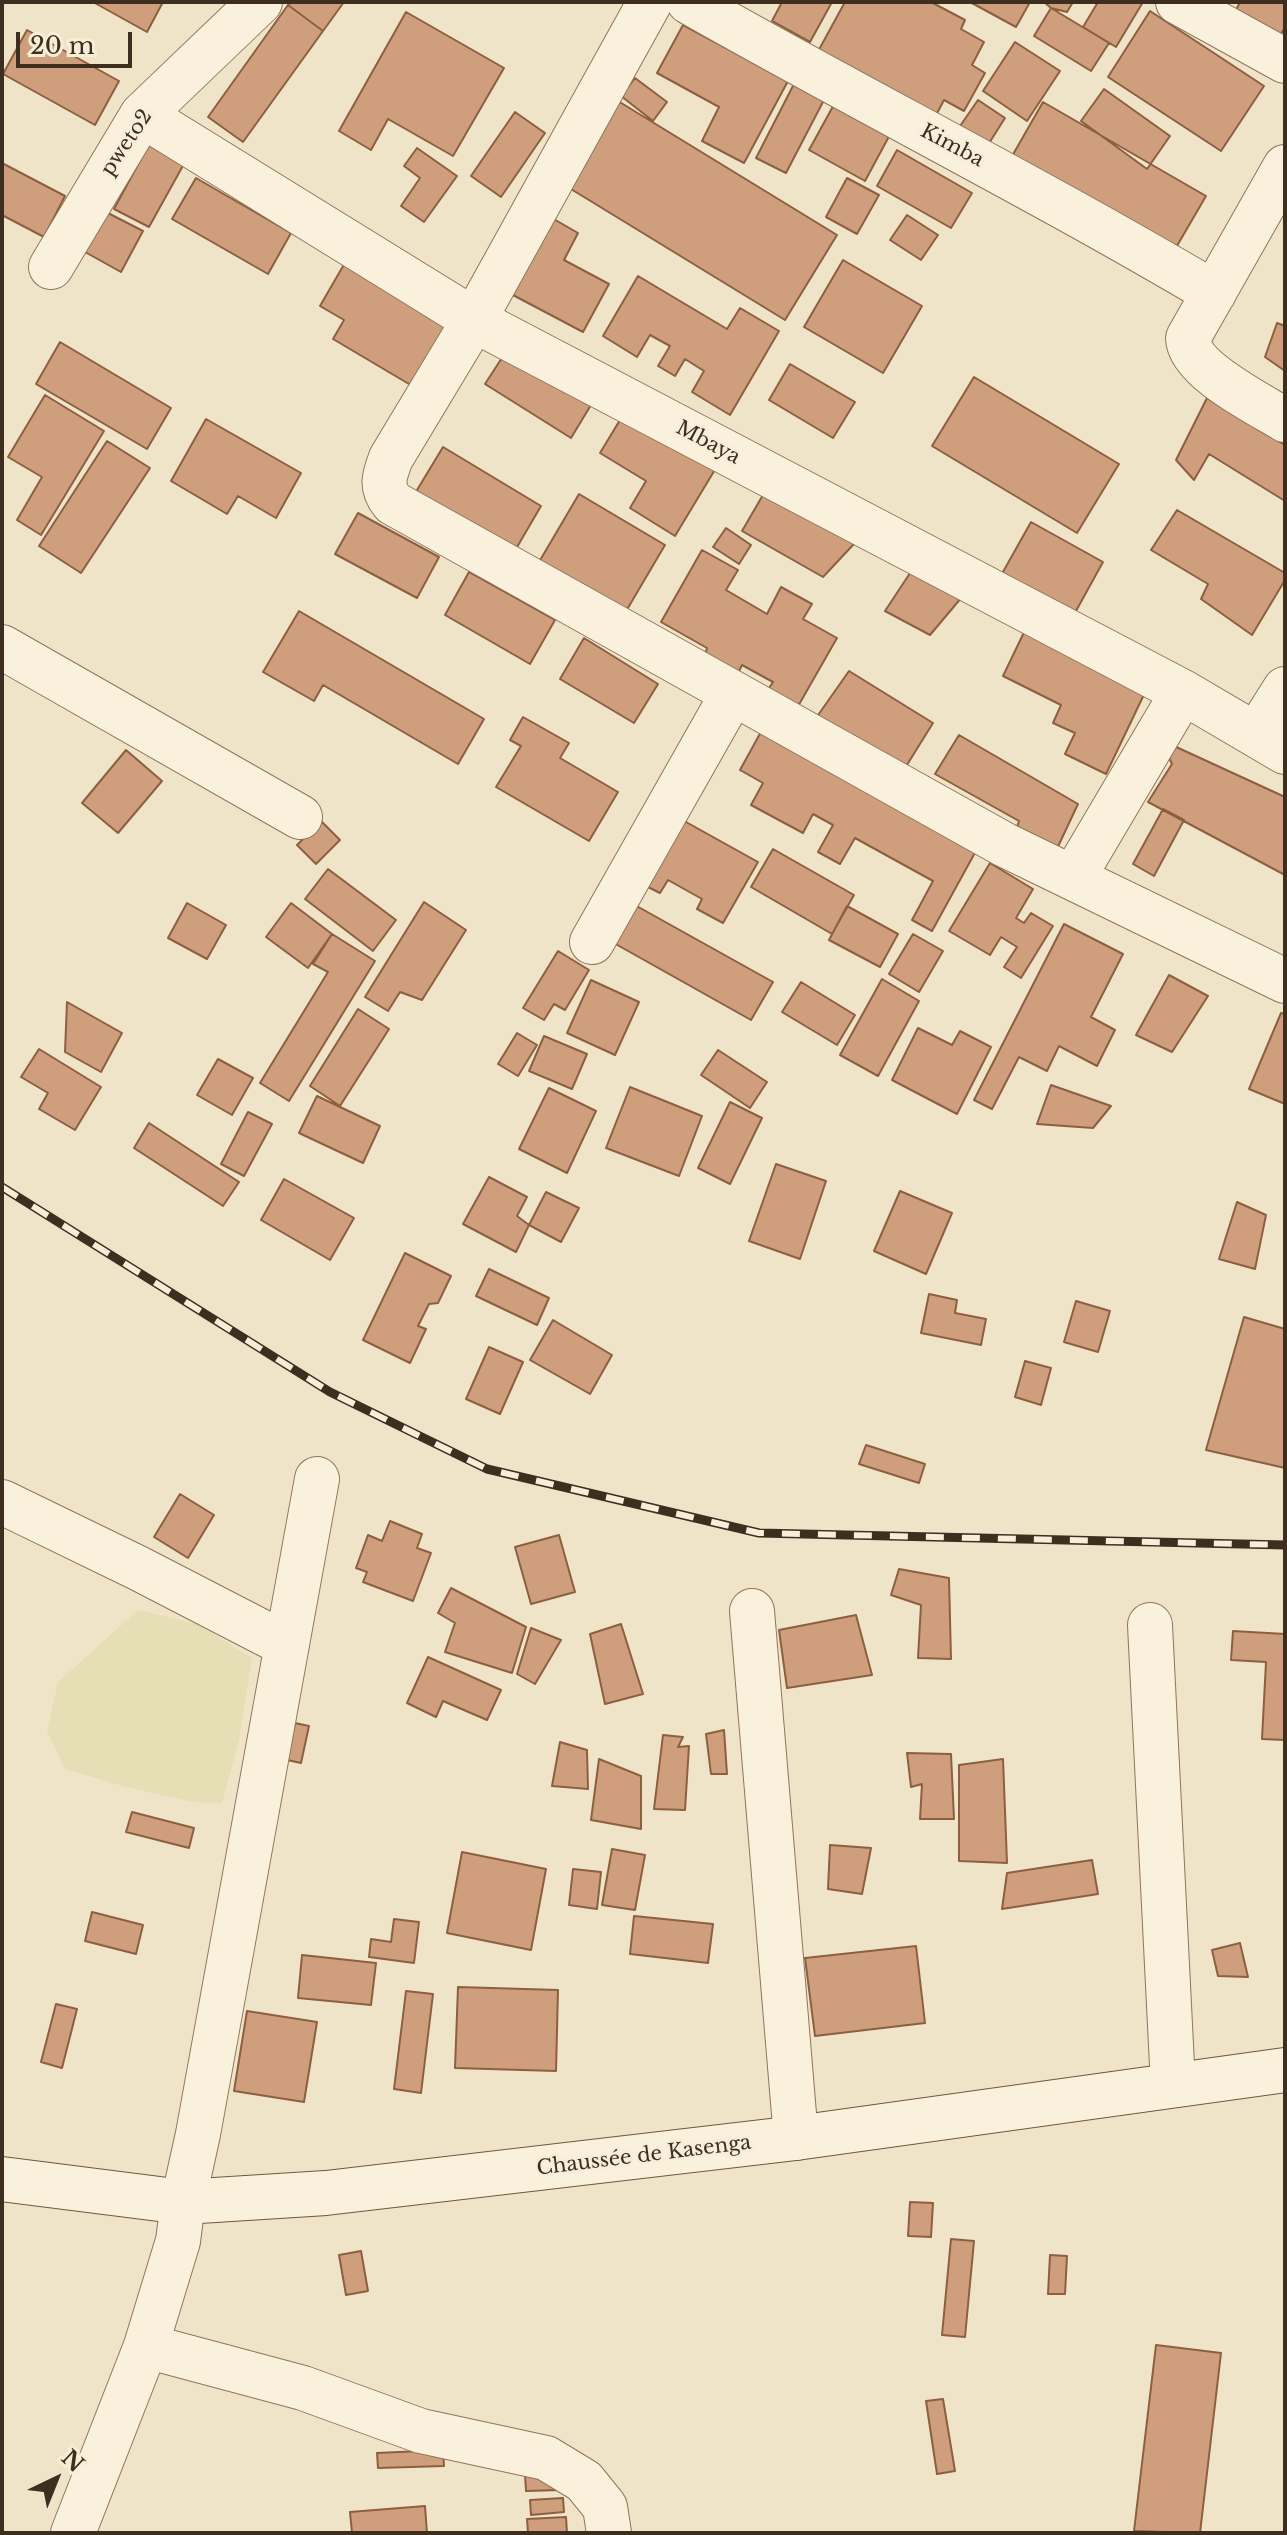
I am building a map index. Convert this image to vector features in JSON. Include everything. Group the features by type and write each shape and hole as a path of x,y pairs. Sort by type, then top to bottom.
{"street":[{"name":"pweto2","path":"51,267 142,115 260,2"},
{"path":"650,2 474,320 391,458 383,481 387,496 393,503 1005,845 1285,981"},
{"name":"Kimba","path":"689,2 1214,293"},
{"path":"1178,2 1285,61"},
{"name":"Mbaya","path":"142,115 474,320 1183,692 1271,744"},
{"path":"1285,167 1188,338 1192,355 1206,369 1285,420"},
{"path":"2,647 300,817"},
{"path":"1271,744 1285,689"},
{"path":"1073,878 1183,692"},
{"path":"592,942 733,693"},
{"path":"73,2533 146,2346 178,2241 317,1479"},
{"path":"2,1502 287,1645"},
{"path":"752,1611 796,2138"},
{"path":"1150,1625 1173,2085"},
{"name":"Chaussée de Kasenga","path":"2,2179 183,2202 326,2193 796,2138 1285,2070"},
{"path":"146,2346 303,2388 421,2431 546,2458 584,2481 605,2507 609,2533"}],"shaded area":[{"path":"138,1610 197,1624 252,1658 239,1741 222,1803 193,1802 65,1769 47,1731 58,1682"}],"building":[{"path":"93,2 163,2 147,32"},
{"path":"291,2 344,2 323,31 288,5"},
{"path":"782,2 832,2 810,42 772,21"},
{"path":"845,2 931,2 965,20 961,29 984,42 972,65 985,73 964,111 944,100 934,119 816,55"},
{"path":"970,2 1030,2 1016,27"},
{"path":"1044,2 1073,2 1067,12 1051,8"},
{"path":"1098,2 1143,2 1116,47 1083,27"},
{"path":"1240,2 1285,2 1285,27 1280,36 1235,12"},
{"path":"288,5 323,31 243,142 208,117"},
{"path":"1051,8 1109,43 1091,71 1034,36"},
{"path":"1150,11 1264,86 1221,151 1108,77"},
{"path":"406,12 504,68 453,156 388,119 371,150 339,131"},
{"path":"683,25 788,81 744,163 702,141 719,107 657,73"},
{"path":"27,30 119,81 95,125 3,74"},
{"path":"1015,42 1060,71 1027,121 983,91"},
{"path":"635,78 667,102 653,121 621,96"},
{"path":"795,82 825,98 786,173 756,158"},
{"path":"1104,89 1170,136 1147,169 1081,121"},
{"path":"837,99 893,129 865,181 809,150"},
{"path":"978,100 1005,118 986,148 958,129"},
{"path":"618,101 837,235 785,320 566,186"},
{"path":"1043,102 1206,196 1174,251 1011,158"},
{"path":"515,112 545,133 501,197 471,176"},
{"path":"155,133 190,153 149,227 114,209"},
{"path":"417,148 457,176 424,222 401,206 420,178 404,166"},
{"path":"897,150 972,193 951,228 877,186"},
{"path":"2,163 65,196 44,237 2,215"},
{"path":"196,178 291,233 268,274 172,219"},
{"path":"847,178 879,195 857,234 826,217"},
{"path":"106,212 143,231 121,272 85,252"},
{"path":"907,215 938,235 921,260 890,240"},
{"path":"552,218 578,233 564,260 609,284 583,332 511,294"},
{"path":"843,260 922,306 883,373 804,327"},
{"path":"346,261 451,324 414,387 333,339 344,320 320,306"},
{"path":"638,276 727,329 740,308 779,331 730,415 692,392 704,371 685,359 675,376 658,366 670,346 650,335 637,357 603,336"},
{"path":"1277,323 1285,326 1285,371 1265,357"},
{"path":"60,342 171,408 147,449 36,384"},
{"path":"509,347 594,400 571,438 485,384"},
{"path":"790,364 855,402 833,438 769,400"},
{"path":"974,377 1119,464 1077,533 932,446"},
{"path":"45,395 104,431 41,535 17,520 42,477 8,457"},
{"path":"1207,398 1285,445 1285,501 1209,454 1194,480 1176,460"},
{"path":"623,415 722,458 675,536 630,508 646,481 600,453"},
{"path":"206,419 301,473 276,518 238,496 227,514 171,481"},
{"path":"107,441 150,468 81,573 39,546"},
{"path":"443,447 541,506 513,554 414,495"},
{"path":"767,488 868,529 823,577 742,531"},
{"path":"579,494 665,545 625,613 539,562"},
{"path":"1177,510 1285,573 1285,580 1252,635 1201,599 1208,584 1151,550"},
{"path":"358,513 439,557 417,598 335,554"},
{"path":"1031,522 1103,562 1071,620 999,579"},
{"path":"726,528 751,545 739,564 713,547"},
{"path":"702,550 738,570 726,590 767,614 781,587 812,604 803,619 837,638 797,708 767,691 773,682 742,665 736,677 704,659 707,648 661,622"},
{"path":"918,561 967,591 930,635 885,611"},
{"path":"469,572 555,620 530,664 445,615"},
{"path":"299,611 484,719 458,764 323,685 314,701 263,672"},
{"path":"1028,624 1150,682 1106,774 1065,754 1075,733 1053,723 1061,705 1003,676"},
{"path":"584,638 658,684 634,723 560,679"},
{"path":"849,671 933,723 905,768 816,718"},
{"path":"523,717 569,743 560,758 618,792 589,841 496,787 521,746 510,740"},
{"path":"762,730 977,849 932,931 912,920 933,881 855,838 840,864 818,852 833,825 813,814 803,833 751,805 763,783 740,770"},
{"path":"959,735 1078,804 1054,855 1015,833 1019,821 935,774"},
{"path":"1161,740 1285,797 1285,875 1148,802 1172,764"},
{"path":"126,750 162,781 118,833 82,803"},
{"path":"1163,809 1184,820 1154,876 1133,864"},
{"path":"677,817 758,862 723,923 697,909 702,899 668,880 660,893 640,883"},
{"path":"321,821 340,840 316,864 297,845"},
{"path":"773,849 854,895 832,934 751,887"},
{"path":"990,863 1033,889 1016,918 1024,923 1031,913 1053,926 1021,978 1004,967 1017,947 1001,937 990,955 949,931"},
{"path":"328,869 396,920 373,951 305,899"},
{"path":"424,902 466,930 422,1000 400,992 388,1011 365,997"},
{"path":"187,903 226,925 207,959 168,938"},
{"path":"291,903 332,934 308,968 266,937"},
{"path":"633,904 773,982 751,1020 612,942"},
{"path":"847,906 898,934 880,967 829,940"},
{"path":"1064,924 1123,954 1091,1017 1115,1030 1097,1066 1059,1046 1047,1071 1019,1057 992,1109 974,1100"},
{"path":"332,934 375,961 289,1101 260,1083 328,972 313,964"},
{"path":"913,934 943,951 919,992 889,974"},
{"path":"558,951 589,970 565,1010 554,1004 544,1020 523,1008"},
{"path":"1169,975 1208,996 1172,1052 1136,1035"},
{"path":"882,979 919,1001 878,1076 840,1055"},
{"path":"591,980 639,1002 615,1055 567,1033"},
{"path":"801,982 855,1015 837,1045 782,1012"},
{"path":"67,1002 122,1033 101,1072 65,1052"},
{"path":"358,1009 389,1029 340,1106 310,1086"},
{"path":"1281,1013 1285,1014 1285,1104 1249,1089"},
{"path":"918,1028 952,1045 960,1031 991,1047 957,1114 892,1080"},
{"path":"517,1033 537,1045 518,1076 498,1064"},
{"path":"544,1036 587,1054 572,1089 529,1071"},
{"path":"39,1049 101,1087 75,1130 39,1109 48,1093 21,1077"},
{"path":"718,1050 767,1082 750,1108 701,1075"},
{"path":"218,1059 253,1078 232,1115 197,1095"},
{"path":"1051,1085 1111,1106 1093,1128 1037,1124"},
{"path":"630,1087 702,1116 679,1176 606,1148"},
{"path":"549,1088 596,1111 567,1173 519,1149"},
{"path":"317,1096 380,1126 363,1163 299,1133"},
{"path":"730,1102 762,1118 730,1184 698,1168"},
{"path":"248,1112 272,1124 244,1176 221,1164"},
{"path":"149,1123 239,1182 223,1206 134,1148"},
{"path":"776,1164 826,1181 800,1259 749,1241"},
{"path":"489,1177 527,1197 517,1216 529,1225 516,1252 463,1224"},
{"path":"284,1179 354,1218 330,1260 261,1220"},
{"path":"900,1191 952,1213 926,1274 874,1251"},
{"path":"546,1192 579,1208 561,1242 529,1225"},
{"path":"1237,1202 1266,1215 1255,1269 1219,1259"},
{"path":"405,1253 451,1276 438,1303 429,1304 418,1326 426,1329 410,1363 363,1340"},
{"path":"489,1269 549,1298 537,1325 476,1296"},
{"path":"929,1294 957,1300 955,1313 986,1319 981,1345 921,1333"},
{"path":"1076,1301 1110,1311 1098,1352 1064,1342"},
{"path":"1244,1317 1285,1329 1285,1468 1206,1450"},
{"path":"553,1320 612,1355 590,1394 530,1360"},
{"path":"489,1347 523,1362 500,1414 466,1399"},
{"path":"1025,1361 1051,1368 1041,1405 1015,1397"},
{"path":"866,1445 925,1464 919,1483 859,1464"},
{"path":"180,1494 214,1515 188,1558 154,1537"},
{"path":"390,1521 422,1534 417,1548 431,1553 413,1601 363,1582 367,1572 356,1568 368,1535 382,1541"},
{"path":"559,1535 575,1592 531,1604 515,1547"},
{"path":"899,1569 949,1578 951,1659 918,1658 921,1605 891,1595"},
{"path":"451,1588 526,1627 512,1673 445,1652 455,1623 438,1613"},
{"path":"856,1615 872,1675 787,1688 779,1630"},
{"path":"621,1624 643,1694 605,1704 590,1634"},
{"path":"531,1628 561,1640 535,1684 517,1674"},
{"path":"1233,1631 1285,1634 1285,1740 1262,1739 1266,1662 1231,1660"},
{"path":"428,1657 501,1690 487,1720 443,1701 436,1717 407,1703"},
{"path":"295,1723 309,1726 301,1763 287,1760"},
{"path":"724,1730 727,1774 711,1774 706,1734"},
{"path":"663,1735 683,1737 678,1747 689,1746 685,1810 654,1809"},
{"path":"560,1742 587,1750 588,1789 552,1786"},
{"path":"907,1753 951,1754 954,1819 920,1819 922,1784 911,1787"},
{"path":"599,1759 641,1776 641,1829 591,1820"},
{"path":"1003,1759 1007,1863 959,1861 959,1765"},
{"path":"132,1812 194,1828 189,1848 126,1832"},
{"path":"830,1845 871,1848 862,1894 828,1889"},
{"path":"612,1849 645,1855 635,1910 602,1905"},
{"path":"462,1852 546,1869 531,1950 447,1933"},
{"path":"1092,1860 1098,1894 1002,1909 1007,1873"},
{"path":"573,1869 601,1872 597,1909 569,1905"},
{"path":"92,1912 143,1925 136,1954 85,1941"},
{"path":"634,1916 713,1924 708,1963 630,1954"},
{"path":"394,1919 419,1922 414,1963 369,1957 371,1939 391,1942"},
{"path":"1240,1943 1248,1977 1218,1976 1212,1950"},
{"path":"916,1946 925,2023 815,2036 805,1958"},
{"path":"302,1955 376,1963 371,2005 298,1998"},
{"path":"458,1987 558,1990 556,2071 455,2068"},
{"path":"406,1991 433,1994 421,2093 394,2089"},
{"path":"56,2004 77,2009 62,2068 41,2062"},
{"path":"247,2011 317,2022 304,2102 234,2091"},
{"path":"910,2202 933,2203 931,2237 908,2236"},
{"path":"951,2239 974,2241 965,2337 942,2335"},
{"path":"361,2251 368,2291 346,2295 339,2255"},
{"path":"1050,2255 1067,2256 1065,2294 1048,2294"},
{"path":"1156,2345 1221,2353 1200,2533 1134,2531"},
{"path":"943,2399 955,2471 937,2474 926,2401"},
{"path":"443,2450 444,2466 378,2468 377,2453"},
{"path":"525,2475 560,2475 560,2490 526,2491"},
{"path":"563,2498 564,2512 531,2515 530,2500"},
{"path":"425,2506 427,2533 352,2533 350,2512"},
{"path":"566,2517 567,2533 528,2533 527,2519"}],"railway":[{"path":"2,1187 330,1392 487,1469 759,1533 1285,1545"}]}
